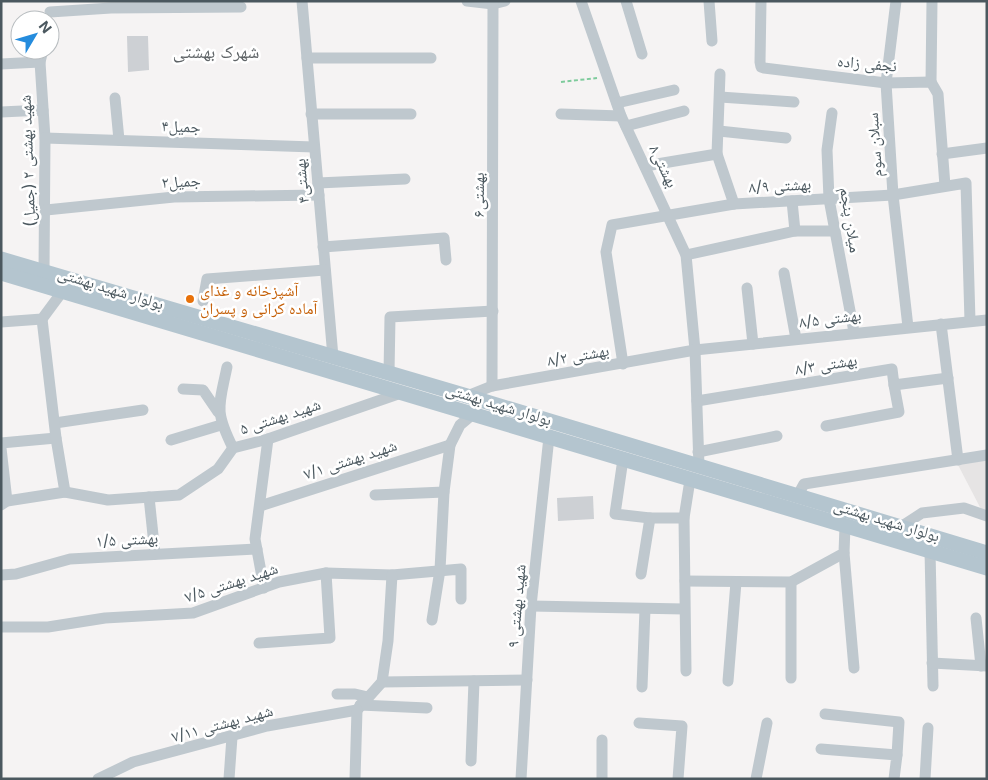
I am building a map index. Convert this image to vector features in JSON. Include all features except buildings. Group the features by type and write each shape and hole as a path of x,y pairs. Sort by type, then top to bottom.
{"main road":[{"name":"بولوار شهید بهشتی","path":"1,260 44,272 119,301 401,393 987,568"},
{"name":"بولوار شهید بهشتی","path":"1,274 62,292 119,301 333,357 467,396 699,459 798,495 987,553"}],"street":[{"name":"بهشتی۴","path":"302,1 333,357"},
{"path":"467,1 499,2"},
{"name":"بهشتی۸","path":"581,1 616,103 670,215 686,255 695,350 699,459"},
{"path":"626,1 642,54"},
{"path":"709,1 712,42"},
{"name":"نجفی زاده","path":"761,1 761,66 886,82 931,82"},
{"name":"سبلان سوم","path":"896,1 886,82 893,195 966,183 970,321"},
{"path":"932,1 931,82 938,94 945,186"},
{"name":"بهشتی۶","path":"492,386 499,2"},
{"path":"60,11 111,8 242,7"},
{"path":"307,58 431,58"},
{"path":"1,64 40,62"},
{"name":"شهید بهشتی ۲ (جمیل)","path":"40,62 45,138 46,210 44,272"},
{"path":"720,74 718,154 734,204"},
{"path":"616,103 674,90"},
{"path":"720,97 794,102"},
{"path":"115,98 119,140"},
{"path":"1,112 43,110"},
{"path":"561,114 624,121 684,111"},
{"name":"میلان پنجم","path":"832,113 827,150 829,199 854,332"},
{"path":"312,114 411,114"},
{"path":"718,131 786,138"},
{"name":"جمیل۴","path":"45,138 314,147"},
{"path":"942,154 987,148"},
{"path":"645,166 718,154"},
{"name":"جمیل۲","path":"46,210 174,197 318,189 405,179"},
{"path":"893,195 908,327"},
{"name":"بهشتی ۸/۹","path":"623,364 606,252 612,225 734,204 893,195"},
{"path":"792,201 795,231"},
{"path":"686,255 795,231 835,231"},
{"path":"323,247 444,238 446,260"},
{"path":"204,302 207,279 325,270"},
{"path":"784,273 796,339"},
{"path":"747,288 752,344"},
{"path":"62,292 42,319 54,423 65,492"},
{"path":"389,373 390,317 493,312"},
{"path":"1,322 42,319"},
{"name":"بهشتی ۸/۵","path":"695,350 854,332 987,320"},
{"path":"941,324 958,460"},
{"name":"بهشتی ۸/۲","path":"467,396 492,386 695,350"},
{"path":"218,412 227,367"},
{"name":"بهشتی ۸/۳","path":"697,401 892,370 894,384"},
{"path":"826,426 899,412 894,384 948,378"},
{"path":"183,388 203,390 218,412 221,424 233,448"},
{"name":"شهید بهشتی ۵","path":"4,503 65,492 108,500 180,495 218,469 233,448 268,439 401,393"},
{"path":"54,423 143,410"},
{"path":"432,620 440,570 444,492 450,445 460,425 473,414"},
{"path":"171,440 221,424"},
{"path":"699,459 777,436"},
{"name":"شهید بهشتی ۹","path":"521,779 531,606 549,437"},
{"path":"1,443 56,438"},
{"path":"264,588 255,539 268,439"},
{"name":"شهید بهشتی ۷/۱","path":"260,506 450,445"},
{"path":"1,448 4,503"},
{"path":"798,495 804,484 987,455"},
{"path":"623,459 615,514 650,518 684,518"},
{"path":"686,671 684,518 690,480"},
{"path":"375,494 444,492"},
{"path":"149,497 155,554"},
{"path":"902,526 922,513 964,508 987,516"},
{"path":"641,574 650,518"},
{"path":"845,526 844,553 854,668"},
{"name":"بهشتی ۱/۵","path":"1,574 16,574 70,558 257,549"},
{"path":"930,551 933,686"},
{"path":"685,581 792,582 844,553"},
{"name":"شهید بهشتی ۷/۵","path":"1,627 48,627 105,618 193,613 279,582 326,574 392,575 461,569 462,599"},
{"path":"259,643 330,638 326,574"},
{"path":"355,779 362,704 382,682 388,641 392,575"},
{"path":"728,681 736,582"},
{"path":"791,678 792,582"},
{"path":"531,606 684,609"},
{"path":"642,687 644,609"},
{"path":"932,663 984,666 976,618"},
{"path":"382,682 527,680"},
{"path":"471,760 474,681"},
{"path":"337,694 355,694 362,704"},
{"path":"362,704 427,708"},
{"name":"شهید بهشتی ۷/۱۱","path":"98,779 133,762 232,737 267,726 362,704"},
{"path":"824,714 899,722 894,779"},
{"path":"639,723 682,726 678,779"},
{"path":"756,779 767,723"},
{"path":"925,779 928,728"},
{"path":"229,779 232,737"},
{"path":"602,740 602,779"},
{"path":"821,749 897,755"}],"path":[{"path":"561,82 607,77"}],"shaded area":[{"path":"987,459 987,512 982,511 957,463"}],"place":[{"name":"آشپزخانه و غذای آماده کرانی و پسران","path":"190,299"}],"district":[{"name":"شهرک بهشتی","path":"216,51"}]}
